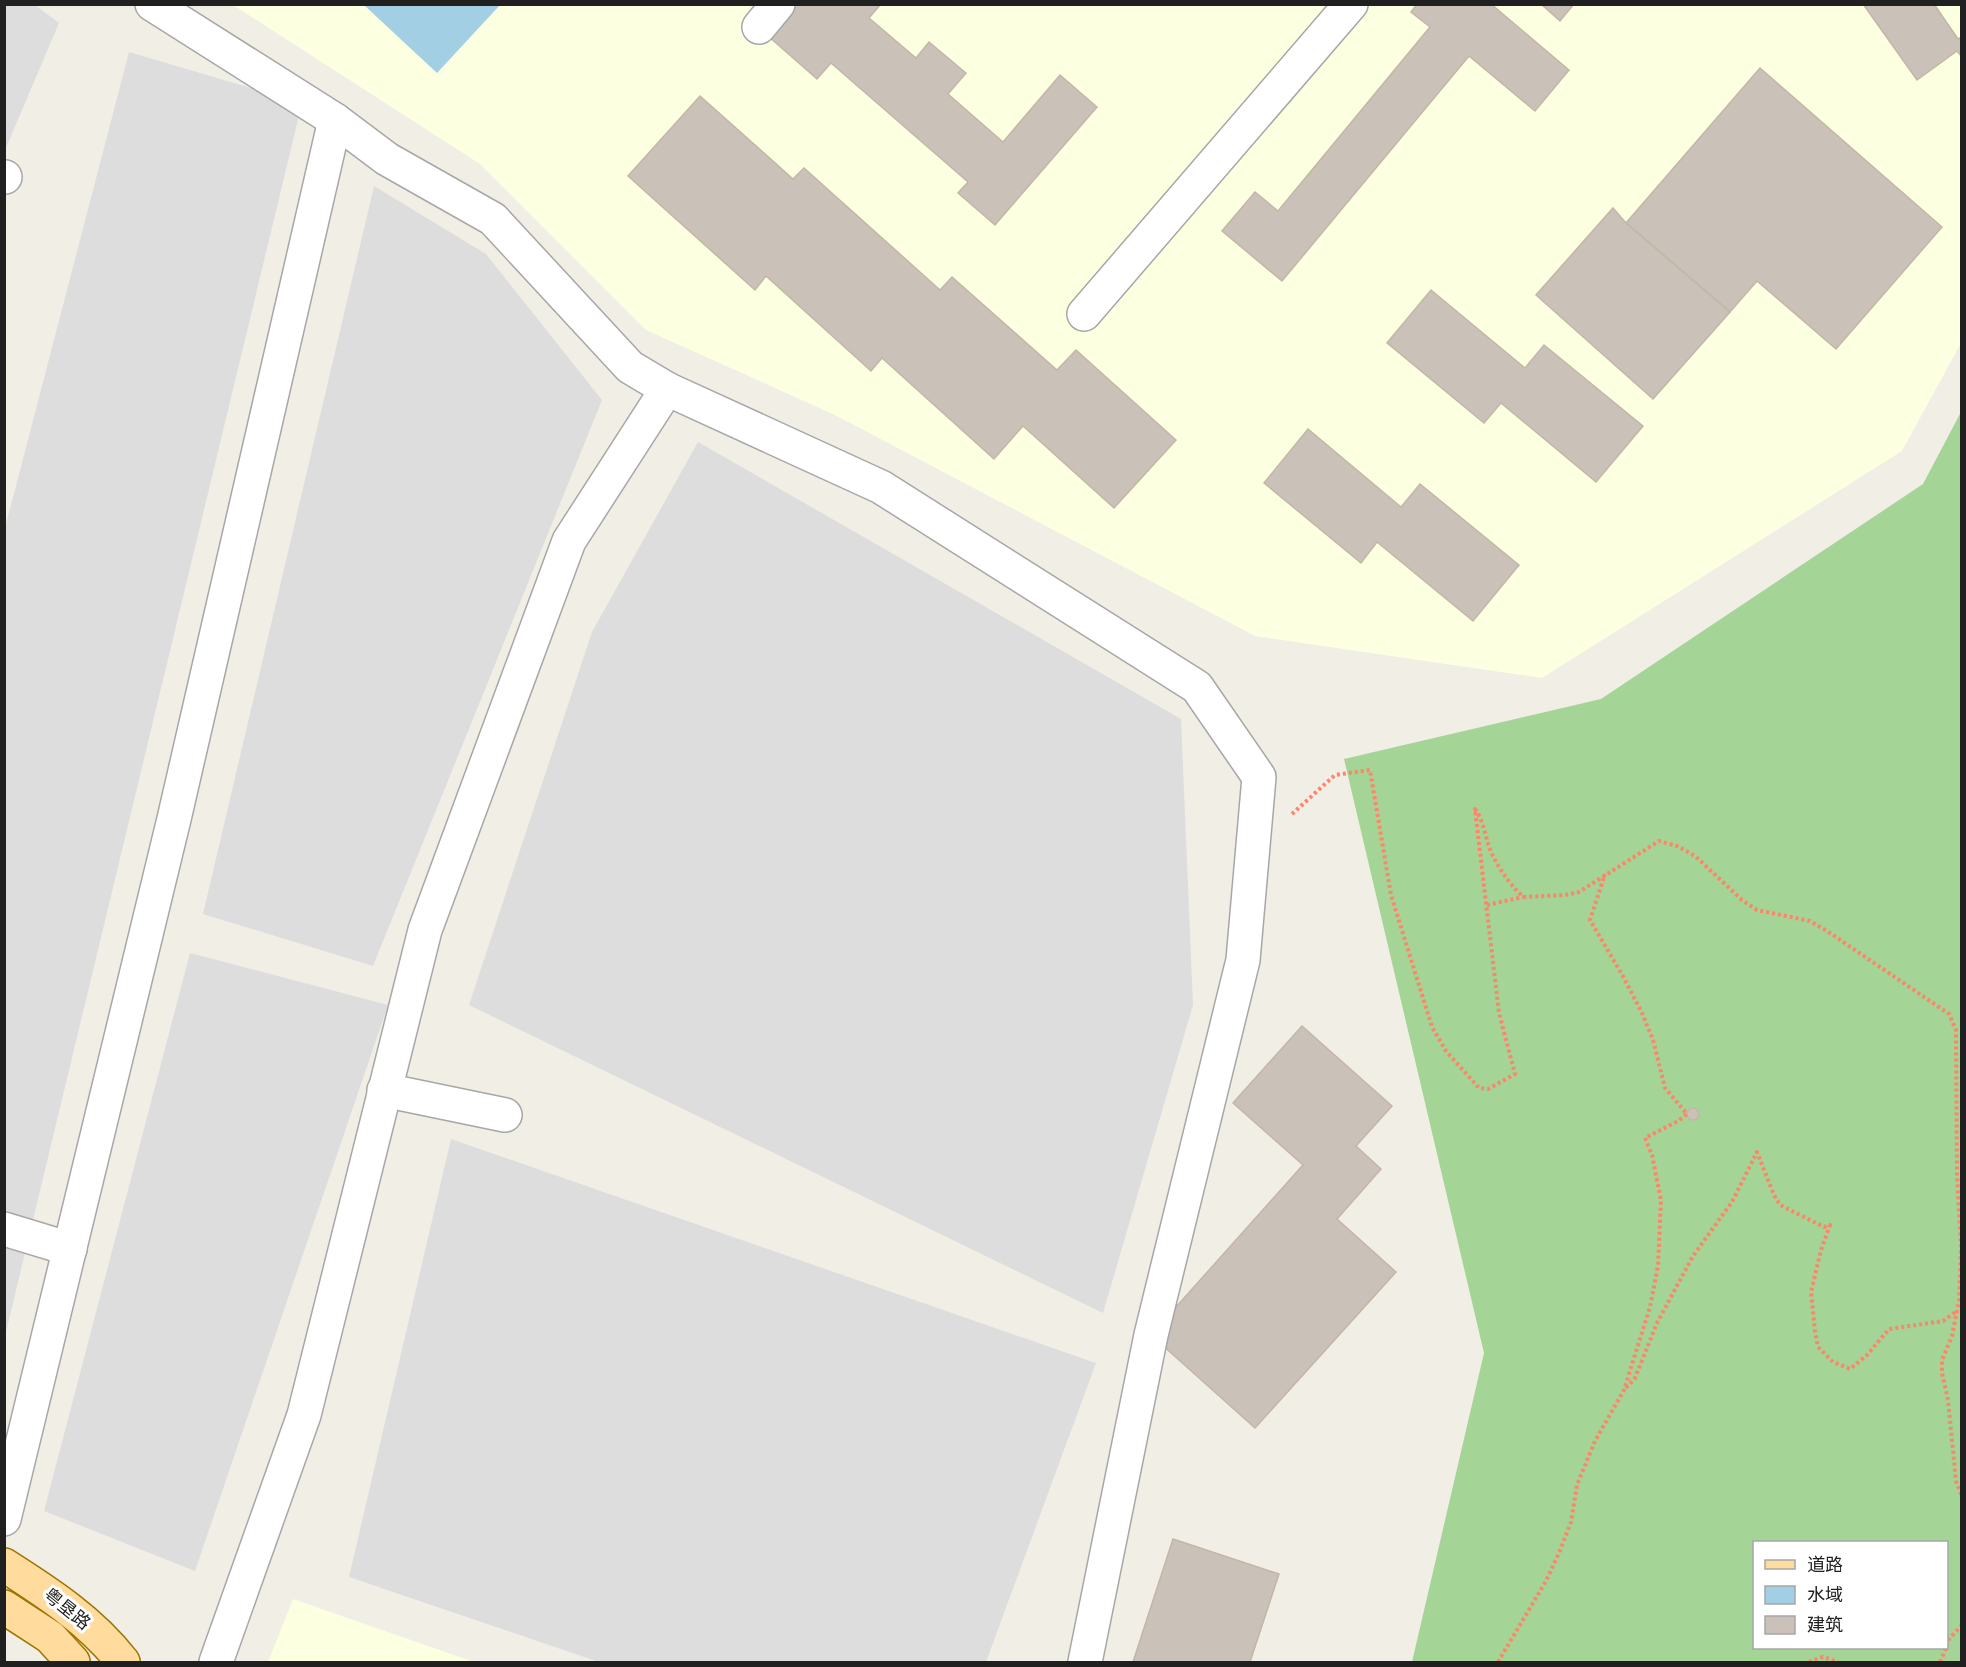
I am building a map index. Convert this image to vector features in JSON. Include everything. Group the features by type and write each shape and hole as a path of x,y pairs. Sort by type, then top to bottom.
{"main road":[{"name":"粤垦路","path":"4,1565 57,1598 106,1641 123,1662"},
{"name":"粤垦路","path":"4,1607 50,1637 73,1662"}],"street":[{"path":"152,4 336,120 387,159 493,219 630,367 667,389 881,487 1197,687 1259,777 1243,960 1151,1335 1085,1662"},
{"path":"1084,314 1351,4"},
{"path":"4,1519 171,830 336,120"},
{"path":"216,1662 304,1415 424,930 569,541 667,389"},
{"path":"384,1090 505,1115"},
{"path":"4,1229 70,1249"}],"path":[{"path":"1254,840 1286,819 1335,775 1370,770 1391,895 1432,1027 1446,1051 1479,1088 1488,1089 1515,1074 1499,1013 1475,809 1482,818 1492,854 1511,886 1523,897"},
{"path":"1487,905 1523,897 1579,892 1659,841 1677,846 1695,856 1742,900 1757,910 1810,921 1912,987 1949,1014 1956,1030 1957,1175 1962,1247 1958,1311 1952,1336 1942,1360 1942,1372 1948,1400 1956,1481 1962,1497"},
{"path":"1498,1662 1546,1581 1559,1553 1571,1522 1577,1485 1595,1441 1624,1390 1650,1307 1658,1266 1661,1200 1652,1155 1645,1138 1687,1114 1665,1088 1653,1040 1642,1013 1590,920 1605,874"},
{"path":"1624,1390 1635,1378 1657,1323 1693,1256 1732,1202 1757,1152 1780,1205 1824,1227 1830,1224 1811,1292 1818,1347 1833,1362 1850,1369 1867,1355 1889,1329 1942,1321 1958,1311"},
{"path":"1948,1642 1962,1624"},
{"path":"1809,1662 1823,1657 1838,1662"}],"shaded area":[{"path":"5,4 35,5 59,23 5,150"},
{"path":"233,5 1961,5 1961,343 1902,451 1542,678 1255,636 835,415 646,330 480,164"},
{"path":"129,52 302,103 5,1336 5,528"},
{"path":"374,186 486,254 602,400 373,966 203,914"},
{"path":"698,442 1181,719 1193,1005 1103,1313 469,1005 592,632"},
{"path":"190,953 388,1005 195,1571 44,1511"},
{"path":"451,1139 1096,1363 986,1662 599,1662 349,1577"},
{"path":"293,1599 474,1662 268,1662"}],"green space":[{"path":"1961,412 1961,1662 1412,1662 1484,1353 1344,759 1601,699 1923,484"}],"water":[{"path":"364,5 500,5 437,73"}],"building":[{"path":"795,4 881,4 869,18 916,58 929,42 966,73 948,94 1003,142 1060,75 1097,107 995,225 958,193 968,182 831,63 817,79 768,36"},
{"path":"1417,4 1491,4 1569,70 1535,111 1469,56 1282,281 1222,231 1255,192 1278,211 1430,27 1411,12"},
{"path":"1541,4 1574,4 1560,21"},
{"path":"1863,4 1934,4 1958,39 1962,37 1962,57 1957,51 1917,80"},
{"path":"1760,68 1942,227 1836,349 1757,281 1730,312 1626,223"},
{"path":"700,96 793,179 804,168 940,290 952,277 1057,370 1076,350 1176,440 1114,508 1023,426 994,459 882,358 871,371 766,276 755,290 628,176"},
{"path":"1613,208 1626,223 1730,312 1653,399 1536,295"},
{"path":"1431,290 1525,368 1544,345 1643,426 1596,482 1501,403 1484,423 1387,343"},
{"path":"1308,429 1401,507 1420,484 1519,565 1473,621 1377,542 1361,563 1264,483"},
{"path":"1302,1026 1392,1106 1356,1146 1381,1169 1337,1219 1396,1272 1255,1428 1151,1335 1303,1165 1233,1103"},
{"path":"1693,1108 1699,1114 1693,1120 1687,1114"},
{"path":"1173,1539 1279,1574 1250,1662 1133,1662"}]}
